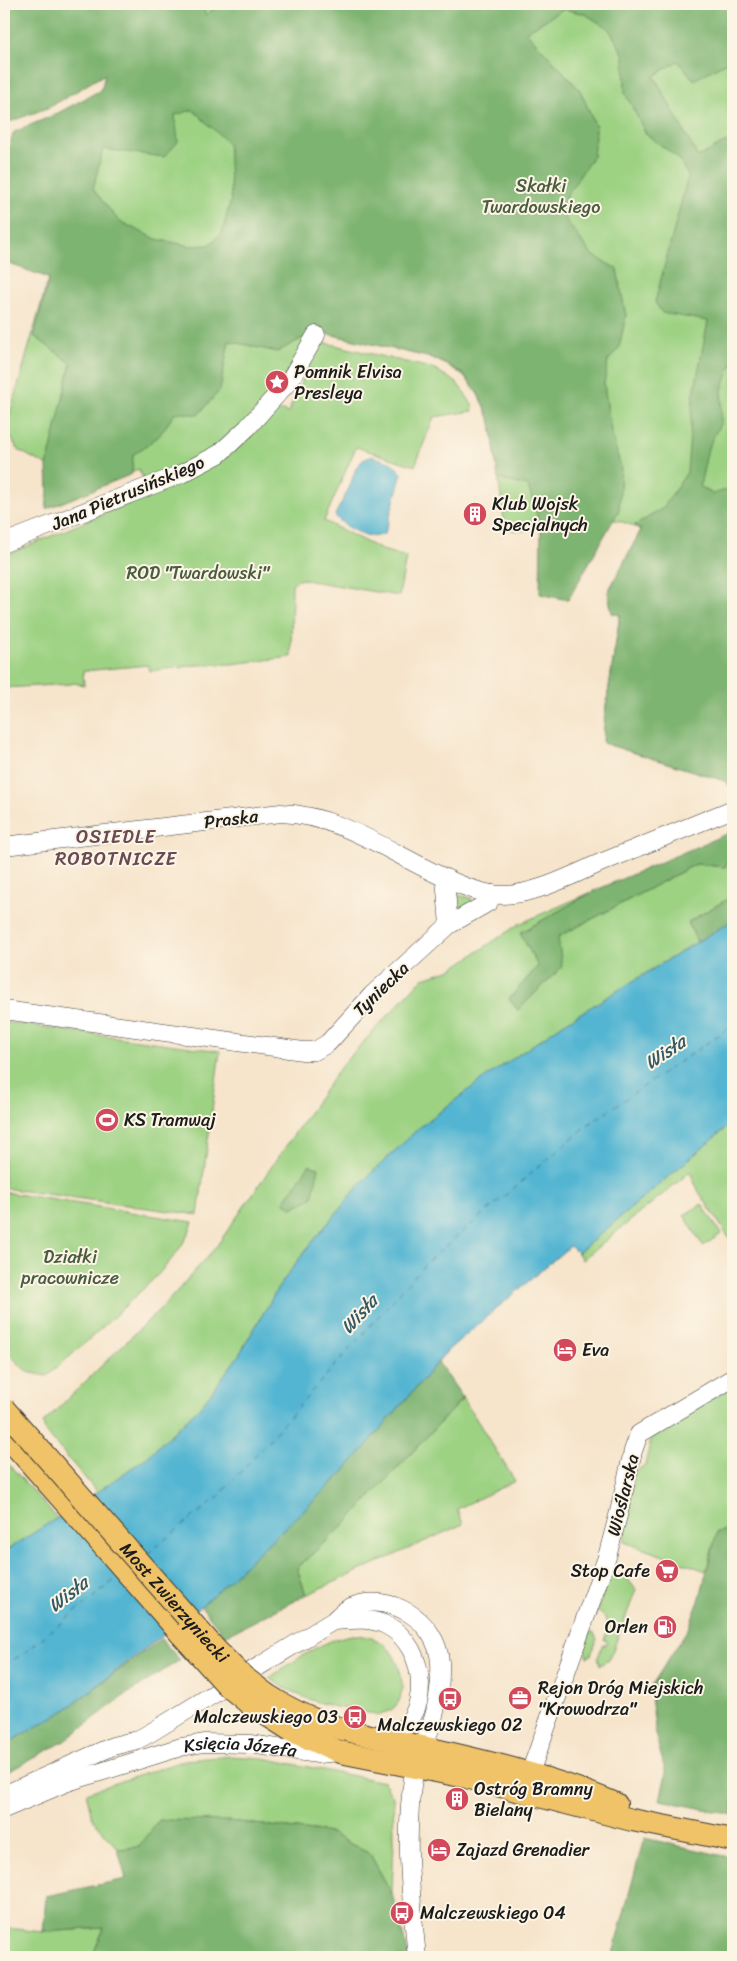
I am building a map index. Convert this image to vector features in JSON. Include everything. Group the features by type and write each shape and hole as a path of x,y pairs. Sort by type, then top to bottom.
{"main road":[{"name":"Most Zwierzyniecki","path":"4,1409 216,1650 241,1675 259,1700 294,1732 340,1752"},
{"name":"Most Zwierzyniecki","path":"4,1433 207,1664 227,1684 259,1700 324,1724 354,1733 385,1739"},
{"name":"Księcia Józefa","path":"385,1739 419,1757 492,1783 544,1798 733,1840"},
{"name":"Księcia Józefa","path":"340,1752 419,1757 530,1773 580,1789 677,1828"}],"street":[{"name":"Jana Pietrusińskiego","path":"4,543 181,474 219,454 247,428 290,380 316,335"},
{"path":"492,894 516,893 545,885 733,809"},
{"name":"Praska","path":"4,846 281,813 294,814 333,822 445,878 492,894"},
{"path":"445,878 449,925"},
{"name":"Tyniecka","path":"4,1010 303,1051 315,1051 328,1043 372,995 449,925 488,902 492,894"},
{"name":"Wioślarska","path":"530,1773 607,1557 616,1526 632,1451 639,1434 733,1378"},
{"name":"Księcia Józefa","path":"4,1809 68,1782 120,1755 137,1740 333,1621 344,1611 370,1602 392,1605 417,1618 428,1631 439,1654 440,1675 432,1725 419,1757"},
{"name":"Księcia Józefa","path":"333,1621 361,1619 378,1622 402,1636 413,1651 419,1670 420,1681 417,1704 405,1727 385,1739"},
{"name":"Księcia Józefa","path":"4,1795 113,1746 137,1740"},
{"name":"Księcia Józefa","path":"68,1782 181,1746 204,1743 250,1744 318,1754 340,1752"},
{"path":"417,1957 412,1906 410,1828 411,1800 419,1757"},
{"path":"492,1783 516,1781 530,1773 534,1787 544,1798"}],"green space":[{"name":"Skałki Twardowskiego","path":"4,4 204,4 205,15 221,4 733,4 733,65 730,60 694,80 678,61 654,76 698,157 733,138 733,360 722,390 721,422 708,448 700,486 713,494 733,488 733,790 725,781 603,743 605,713 620,615 612,613 608,592 641,530 634,526 663,508 687,472 693,398 708,321 662,313 655,302 688,176 678,158 646,134 625,93 624,55 609,29 585,14 563,9 526,32 580,90 596,127 593,156 567,195 566,220 591,254 617,269 626,316 619,348 608,361 604,384 611,431 621,468 619,510 568,600 540,594 541,528 528,486 498,479 491,422 478,394 463,374 432,358 316,331 277,352 229,341 220,390 198,415 176,412 159,436 133,455 132,474 46,509 48,493 47,466 71,363 34,336 49,278 4,262 4,151 7,152 14,132 54,115 99,91 105,74 50,107 4,124","holes":["193,110 228,143 231,199 222,233 209,245 191,246 156,239 119,221 93,189 103,149 164,157 178,142 175,115"]},
{"name":"Skałki Twardowskiego","path":"204,4 733,4 733,790 725,781 603,743 605,713 620,615 612,613 608,592 641,530 629,524 605,519 581,520 524,530 505,528 491,422 481,399 469,382 454,370 432,358 316,331 295,367 223,446 145,481 138,469 48,507 48,466 18,450 6,428 106,74 204,15"},
{"name":"ROD \"Twardowski\"","path":"322,342 435,369 457,383 472,404 473,411 434,417 415,466 356,447 324,521 382,550 406,557 399,596 300,579 292,584 291,657 150,671 148,665 83,671 84,685 73,683 4,688 4,556 146,496 230,455 280,410 288,413 317,345"},
{"path":"733,831 733,854 725,867 696,864 558,937 562,967 518,1010 509,999 538,966 520,933 594,891"},
{"path":"733,854 733,896 688,922 697,942 563,1024 479,1082 420,1127 362,1182 305,1251 278,1288 239,1355 201,1406 146,1458 97,1492 45,1431 43,1423 169,1300 216,1247 342,1065 423,978 452,969 519,924 594,891 520,933 538,966 509,999 518,1010 558,937 696,864 725,867"},
{"path":"456,895 471,898 473,904 457,911"},
{"path":"733,896 733,920 697,942 688,922"},
{"name":"KS Tramwaj","path":"4,1022 220,1051 198,1215 4,1188"},
{"path":"733,1122 733,1244 699,1192 690,1172 582,1260 578,1253"},
{"path":"309,1165 319,1168 312,1198 292,1208 284,1202"},
{"name":"Działki pracownicze","path":"4,1192 193,1222 181,1247 164,1268 105,1325 47,1376 27,1372 4,1349"},
{"path":"702,1204 721,1234 703,1246 684,1215"},
{"path":"438,1362 463,1398 347,1522 297,1568 306,1595 225,1636 201,1606 342,1474"},
{"path":"733,1385 733,1529 717,1532 706,1571 624,1542 635,1472 645,1465 652,1436"},
{"path":"463,1398 515,1481 457,1509 463,1524 306,1595 297,1568 347,1522"},
{"path":"4,1459 57,1518 4,1552"},
{"path":"733,1529 733,1815 660,1800 666,1774 656,1737 650,1688 689,1627 699,1601 717,1532"},
{"path":"619,1575 627,1578 636,1590 609,1660 600,1665 598,1658 602,1645 606,1645 608,1642 604,1640 607,1624 604,1617 597,1611 609,1577"},
{"path":"589,1633 594,1633 597,1639 591,1655 587,1657 584,1647"},
{"path":"352,1635 378,1640 391,1652 396,1661 402,1683 398,1703 392,1710 381,1715 323,1704 297,1694 269,1678 319,1647"},
{"path":"161,1639 180,1660 121,1698 63,1742 4,1774 4,1745 64,1711"},
{"path":"229,1756 263,1758 384,1782 393,1797 392,1894 370,1854 330,1833 229,1821 139,1847 118,1849 93,1820 86,1793 185,1760"},
{"path":"159,1820 229,1821 330,1833 370,1854 392,1894 409,1957 92,1957 104,1928 43,1932 46,1896 126,1879 118,1849 139,1847"},
{"path":"644,1838 733,1858 733,1957 612,1957"},
{"path":"6,1928 43,1932 104,1928 92,1957 4,1957"}],"water":[{"path":"372,456 392,463 402,473 385,533 380,536 366,535 351,529 335,515 349,488 356,468 363,460"},
{"name":"Wisła","path":"733,920 733,1122 578,1253 570,1246 448,1350 342,1474 201,1606 64,1711 4,1745 4,1552 146,1458 201,1406 239,1355 278,1288 305,1251 362,1182 420,1127 479,1082 563,1024"}],"ferry route":[{"path":"147,1554 219,1496 426,1263 589,1124 733,1025"},
{"path":"4,1664 20,1656 116,1579"}],"place":[{"name":"Pomnik Elvisa Presleya","path":"277,382"},
{"name":"Klub Wojsk Specjalnych","path":"475,514"},
{"name":"KS Tramwaj","path":"107,1120"},
{"name":"Eva","path":"565,1350"},
{"name":"Stop Cafe","path":"667,1571"},
{"name":"Orlen","path":"665,1627"},
{"name":"Rejon Dróg Miejskich \"Krowodrza\"","path":"520,1698"},
{"name":"Malczewskiego 02","path":"450,1699"},
{"name":"Malczewskiego 03","path":"355,1717"},
{"name":"Ostróg Bramny Bielany","path":"457,1799"},
{"name":"Zajazd Grenadier","path":"439,1850"},
{"name":"Malczewskiego 04","path":"402,1913"}],"district":[{"name":"OSIEDLE ROBOTNICZE","path":"116,847"}]}
